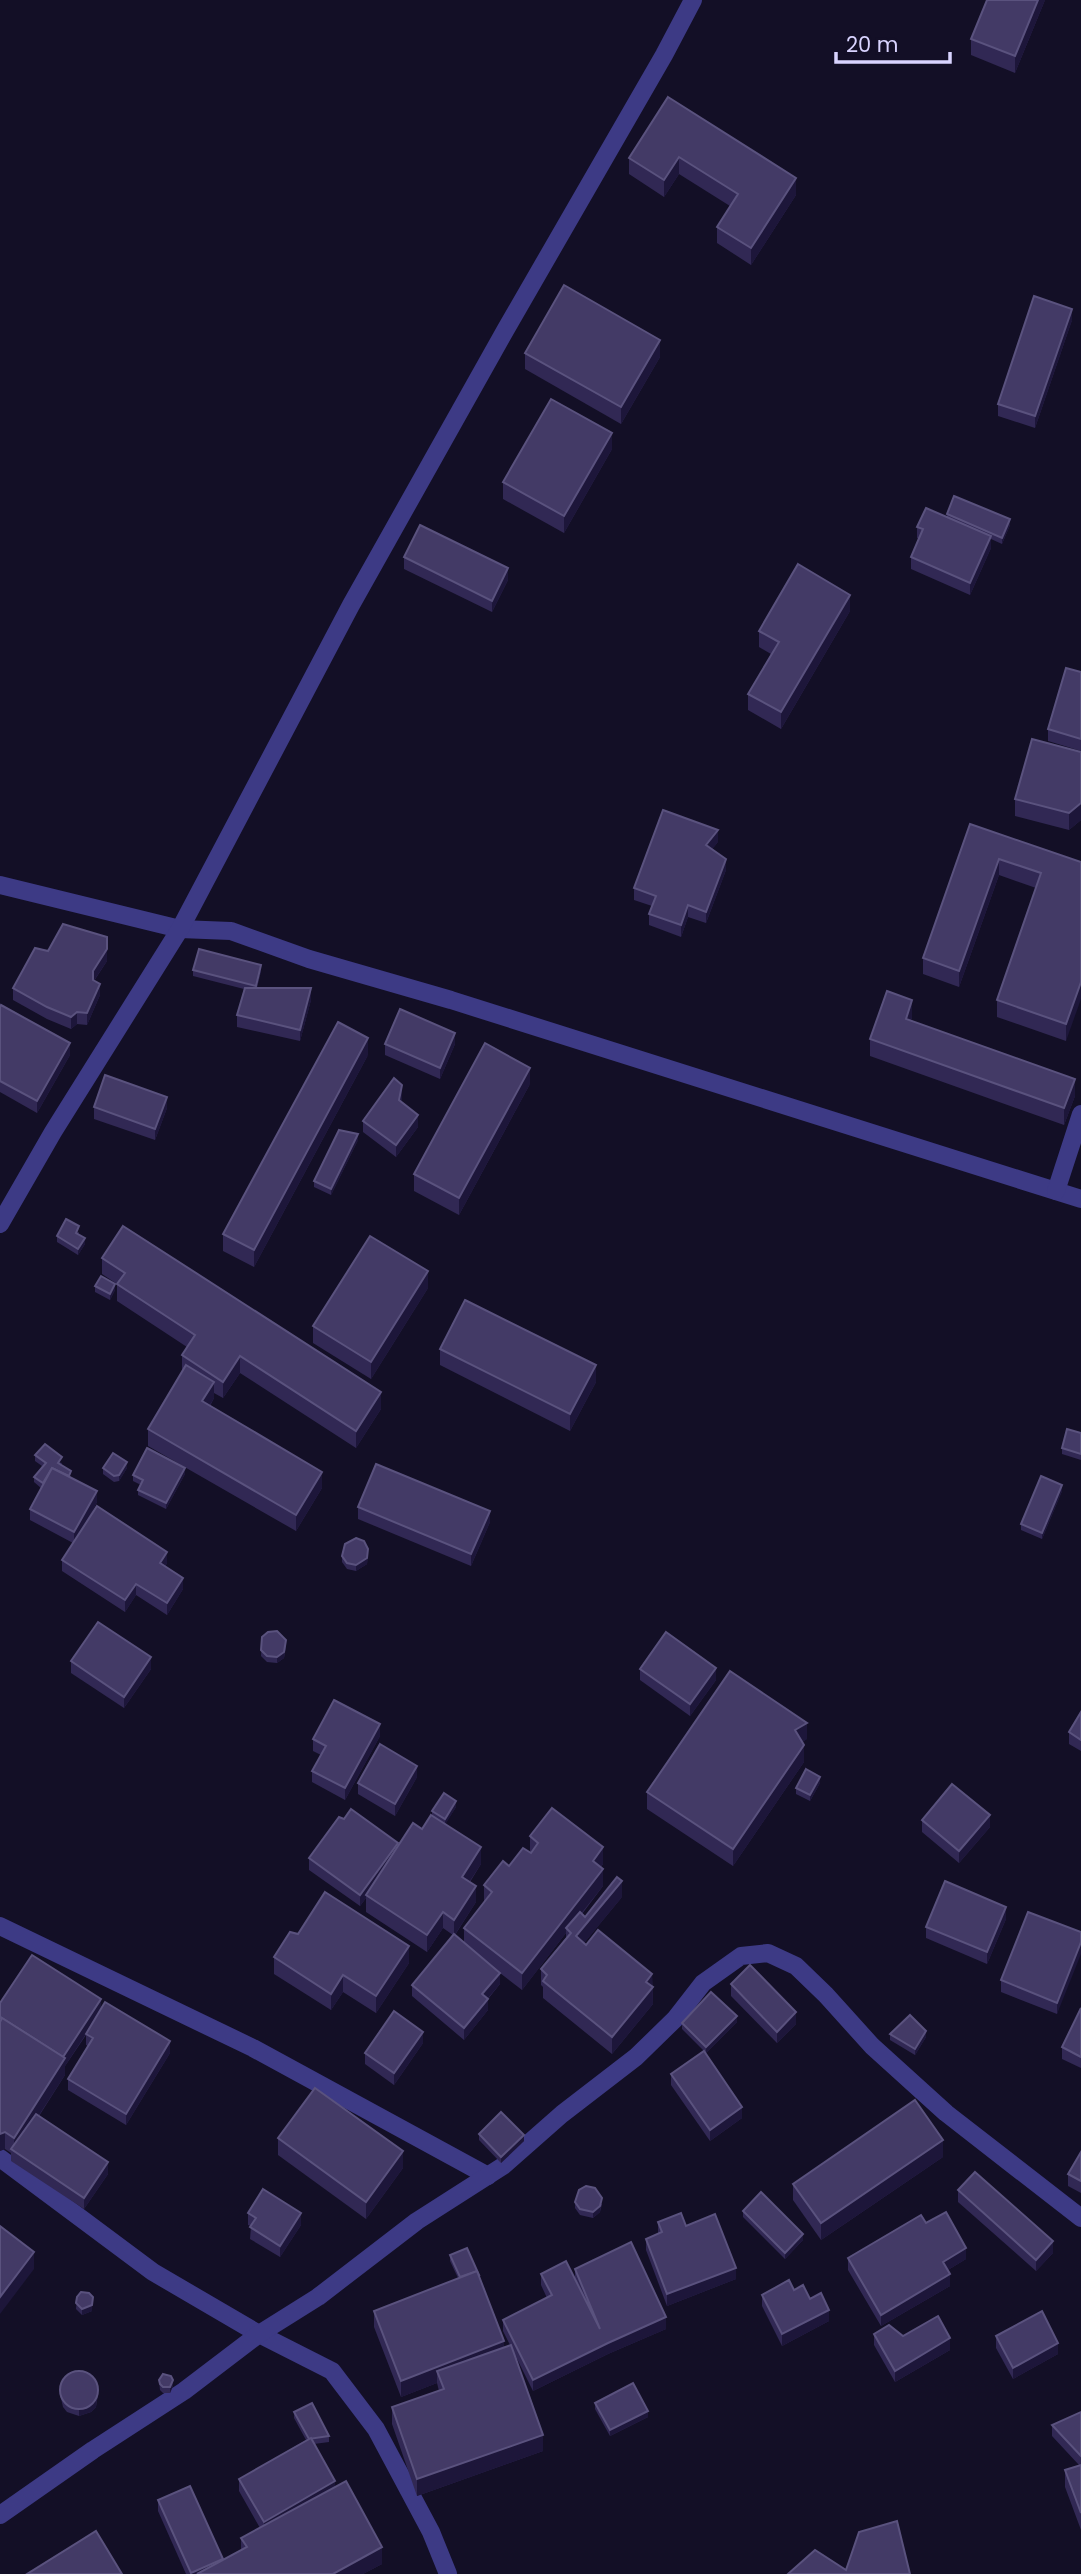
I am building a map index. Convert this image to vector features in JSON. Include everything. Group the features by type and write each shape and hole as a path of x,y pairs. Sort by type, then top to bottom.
{"street":[{"path":"0,1224 52,1132 180,929 351,604 693,0"},
{"path":"0,885 180,929 231,932 309,959 451,1000 1081,1199"},
{"path":"1056,1191 1081,1114"},
{"path":"0,1926 253,2048 488,2176"},
{"path":"0,2515 184,2391 259,2334 318,2297 417,2221 503,2166 562,2114 636,2057 675,2020 703,1983 741,1955 768,1953 796,1966 872,2046 946,2113 1081,2218"},
{"path":"0,2158 153,2272 259,2334 332,2371 376,2429 431,2532 448,2574"}],"building":[{"path":"987,0 1038,0 1015,56 971,39"},
{"path":"668,97 796,178 751,248 717,227 738,194 679,157 664,180 629,158"},
{"path":"564,285 660,340 621,407 525,353"},
{"path":"1034,296 1072,309 1035,416 998,404"},
{"path":"551,399 612,433 564,516 503,482"},
{"path":"954,496 1010,519 1002,538 947,514"},
{"path":"926,508 991,536 970,583 911,557 923,529 917,527"},
{"path":"420,525 508,568 492,601 404,557"},
{"path":"798,564 850,595 781,712 748,694 779,642 759,631"},
{"path":"1066,668 1081,672 1081,739 1048,729"},
{"path":"1032,739 1081,752 1081,803 1069,813 1015,799"},
{"path":"663,810 718,830 706,845 726,859 706,912 688,905 681,925 649,914 656,896 634,888"},
{"path":"970,824 1081,862 1081,982 1066,1024 997,1000 1041,873 999,859 959,971 923,958"},
{"path":"63,924 107,937 107,949 93,971 93,980 100,984 87,1013 77,1012 71,1017 13,988 35,948 48,951"},
{"path":"199,949 261,965 256,986 193,970"},
{"path":"245,988 311,988 300,1030 237,1015"},
{"path":"887,991 912,1000 906,1019 1075,1079 1064,1108 870,1039"},
{"path":"1,1005 70,1043 37,1101 0,1081"},
{"path":"400,1009 455,1033 440,1068 385,1044"},
{"path":"338,1022 368,1038 254,1250 223,1234"},
{"path":"485,1043 530,1068 459,1198 414,1174"},
{"path":"105,1075 167,1097 155,1129 94,1107"},
{"path":"394,1078 402,1085 399,1100 418,1115 396,1145 363,1121"},
{"path":"339,1130 358,1134 331,1189 314,1181"},
{"path":"66,1219 79,1226 76,1233 85,1238 78,1249 57,1236"},
{"path":"123,1226 381,1392 356,1431 240,1356 223,1382 182,1355 195,1335 117,1284 125,1273 102,1258"},
{"path":"370,1236 428,1271 371,1362 313,1326"},
{"path":"101,1276 115,1284 110,1294 95,1286"},
{"path":"465,1300 596,1365 570,1414 440,1349"},
{"path":"186,1365 214,1382 202,1401 322,1472 296,1515 148,1429"},
{"path":"1067,1429 1081,1433 1081,1454 1062,1448"},
{"path":"45,1444 62,1457 58,1463 71,1471 69,1476 52,1468 43,1483 34,1477 46,1463 35,1455"},
{"path":"147,1448 185,1468 166,1503 138,1490 143,1480 133,1475"},
{"path":"113,1453 127,1462 119,1475 114,1476 103,1468"},
{"path":"376,1464 490,1511 471,1554 358,1507"},
{"path":"52,1468 97,1491 74,1532 30,1509"},
{"path":"1041,1476 1062,1485 1042,1533 1021,1524"},
{"path":"97,1506 167,1552 160,1563 183,1578 167,1603 136,1584 125,1600 62,1560"},
{"path":"356,1538 364,1541 368,1549 367,1558 356,1565 347,1563 342,1556 345,1544"},
{"path":"98,1622 151,1657 124,1697 71,1661"},
{"path":"277,1631 286,1640 284,1652 277,1657 267,1656 261,1650 262,1637 268,1632"},
{"path":"666,1632 716,1668 690,1704 640,1669"},
{"path":"730,1671 807,1723 795,1730 804,1745 733,1849 647,1792"},
{"path":"334,1700 380,1724 345,1788 312,1771 326,1746 313,1739"},
{"path":"1081,1712 1081,1740 1069,1732"},
{"path":"380,1744 417,1766 395,1804 358,1783"},
{"path":"806,1769 820,1777 810,1795 796,1788"},
{"path":"952,1784 990,1815 959,1851 922,1820"},
{"path":"444,1793 456,1801 445,1819 432,1811"},
{"path":"552,1808 603,1847 593,1861 603,1869 522,1973 464,1928 492,1892 484,1885 503,1861 509,1866 523,1848 531,1853 538,1843 530,1836"},
{"path":"351,1809 398,1843 360,1895 309,1858 339,1817 344,1819"},
{"path":"431,1815 481,1847 462,1877 476,1886 454,1920 443,1912 427,1935 366,1895 413,1823 422,1829"},
{"path":"617,1877 622,1881 576,1936 586,1945 598,1930 652,1974 646,1982 653,1987 612,2037 543,1981 547,1975 541,1969 571,1933 566,1928 580,1912 585,1917"},
{"path":"945,1881 1006,1907 987,1952 926,1927"},
{"path":"325,1892 409,1946 376,1996 343,1975 331,1994 274,1957 290,1932 298,1934"},
{"path":"1028,1912 1081,1932 1081,1942 1057,2003 1001,1980"},
{"path":"454,1934 500,1973 482,1994 488,1999 464,2028 412,1985"},
{"path":"32,1955 101,1999 63,2057 0,2018 0,2003"},
{"path":"750,1965 796,2012 777,2032 731,1984"},
{"path":"711,1992 737,2016 706,2047 682,2023"},
{"path":"105,2002 170,2041 126,2114 68,2079 93,2038 86,2034"},
{"path":"1081,2008 1081,2057 1062,2047"},
{"path":"394,2011 423,2032 394,2073 365,2053"},
{"path":"910,2015 926,2031 915,2049 890,2034"},
{"path":"2,2018 65,2058 14,2138 5,2132 0,2134"},
{"path":"704,2051 742,2107 710,2130 671,2074"},
{"path":"315,2088 403,2151 366,2202 278,2138"},
{"path":"915,2100 943,2140 821,2223 793,2184"},
{"path":"501,2112 524,2135 501,2157 479,2134"},
{"path":"36,2114 108,2162 84,2198 11,2149"},
{"path":"1081,2152 1081,2181 1068,2174"},
{"path":"975,2172 1053,2241 1036,2260 958,2190"},
{"path":"586,2186 595,2188 602,2198 600,2206 593,2212 580,2209 575,2202 579,2190"},
{"path":"263,2189 301,2213 280,2246 250,2227 256,2218 248,2213"},
{"path":"761,2192 803,2234 785,2253 743,2211"},
{"path":"946,2212 966,2248 943,2262 950,2274 881,2315 848,2258 921,2215 926,2223"},
{"path":"681,2213 686,2226 715,2214 736,2268 667,2294 646,2239 662,2232 658,2222"},
{"path":"0,2226 34,2252 0,2297"},
{"path":"631,2242 666,2317 533,2380 503,2320 552,2295 541,2274 566,2261 600,2329 575,2269"},
{"path":"467,2248 479,2275 477,2271 460,2277 450,2255"},
{"path":"477,2271 504,2341 401,2381 374,2311"},
{"path":"789,2280 794,2290 803,2285 810,2299 821,2293 829,2310 782,2334 762,2295"},
{"path":"81,2292 89,2293 93,2297 92,2305 82,2309 76,2303"},
{"path":"1042,2311 1058,2343 1013,2368 996,2336"},
{"path":"938,2316 950,2338 895,2371 874,2334 889,2325 903,2336"},
{"path":"511,2345 543,2435 417,2479 392,2407 444,2389 437,2371"},
{"path":"79,2371 92,2377 98,2390 92,2403 79,2409 66,2403 60,2390 66,2377"},
{"path":"163,2374 171,2376 173,2380 170,2387 160,2384 159,2380"},
{"path":"633,2383 648,2411 610,2430 595,2403"},
{"path":"312,2403 329,2436 309,2439 294,2412"},
{"path":"1081,2412 1081,2456 1052,2425"},
{"path":"311,2438 335,2481 264,2522 239,2479"},
{"path":"1081,2465 1081,2513 1065,2470"},
{"path":"346,2481 382,2547 333,2574 197,2574 247,2547 241,2538"},
{"path":"190,2486 223,2559 191,2573 158,2500"},
{"path":"897,2521 910,2574 788,2574 815,2550 846,2570 859,2532"},
{"path":"96,2531 122,2574 27,2574"}]}
